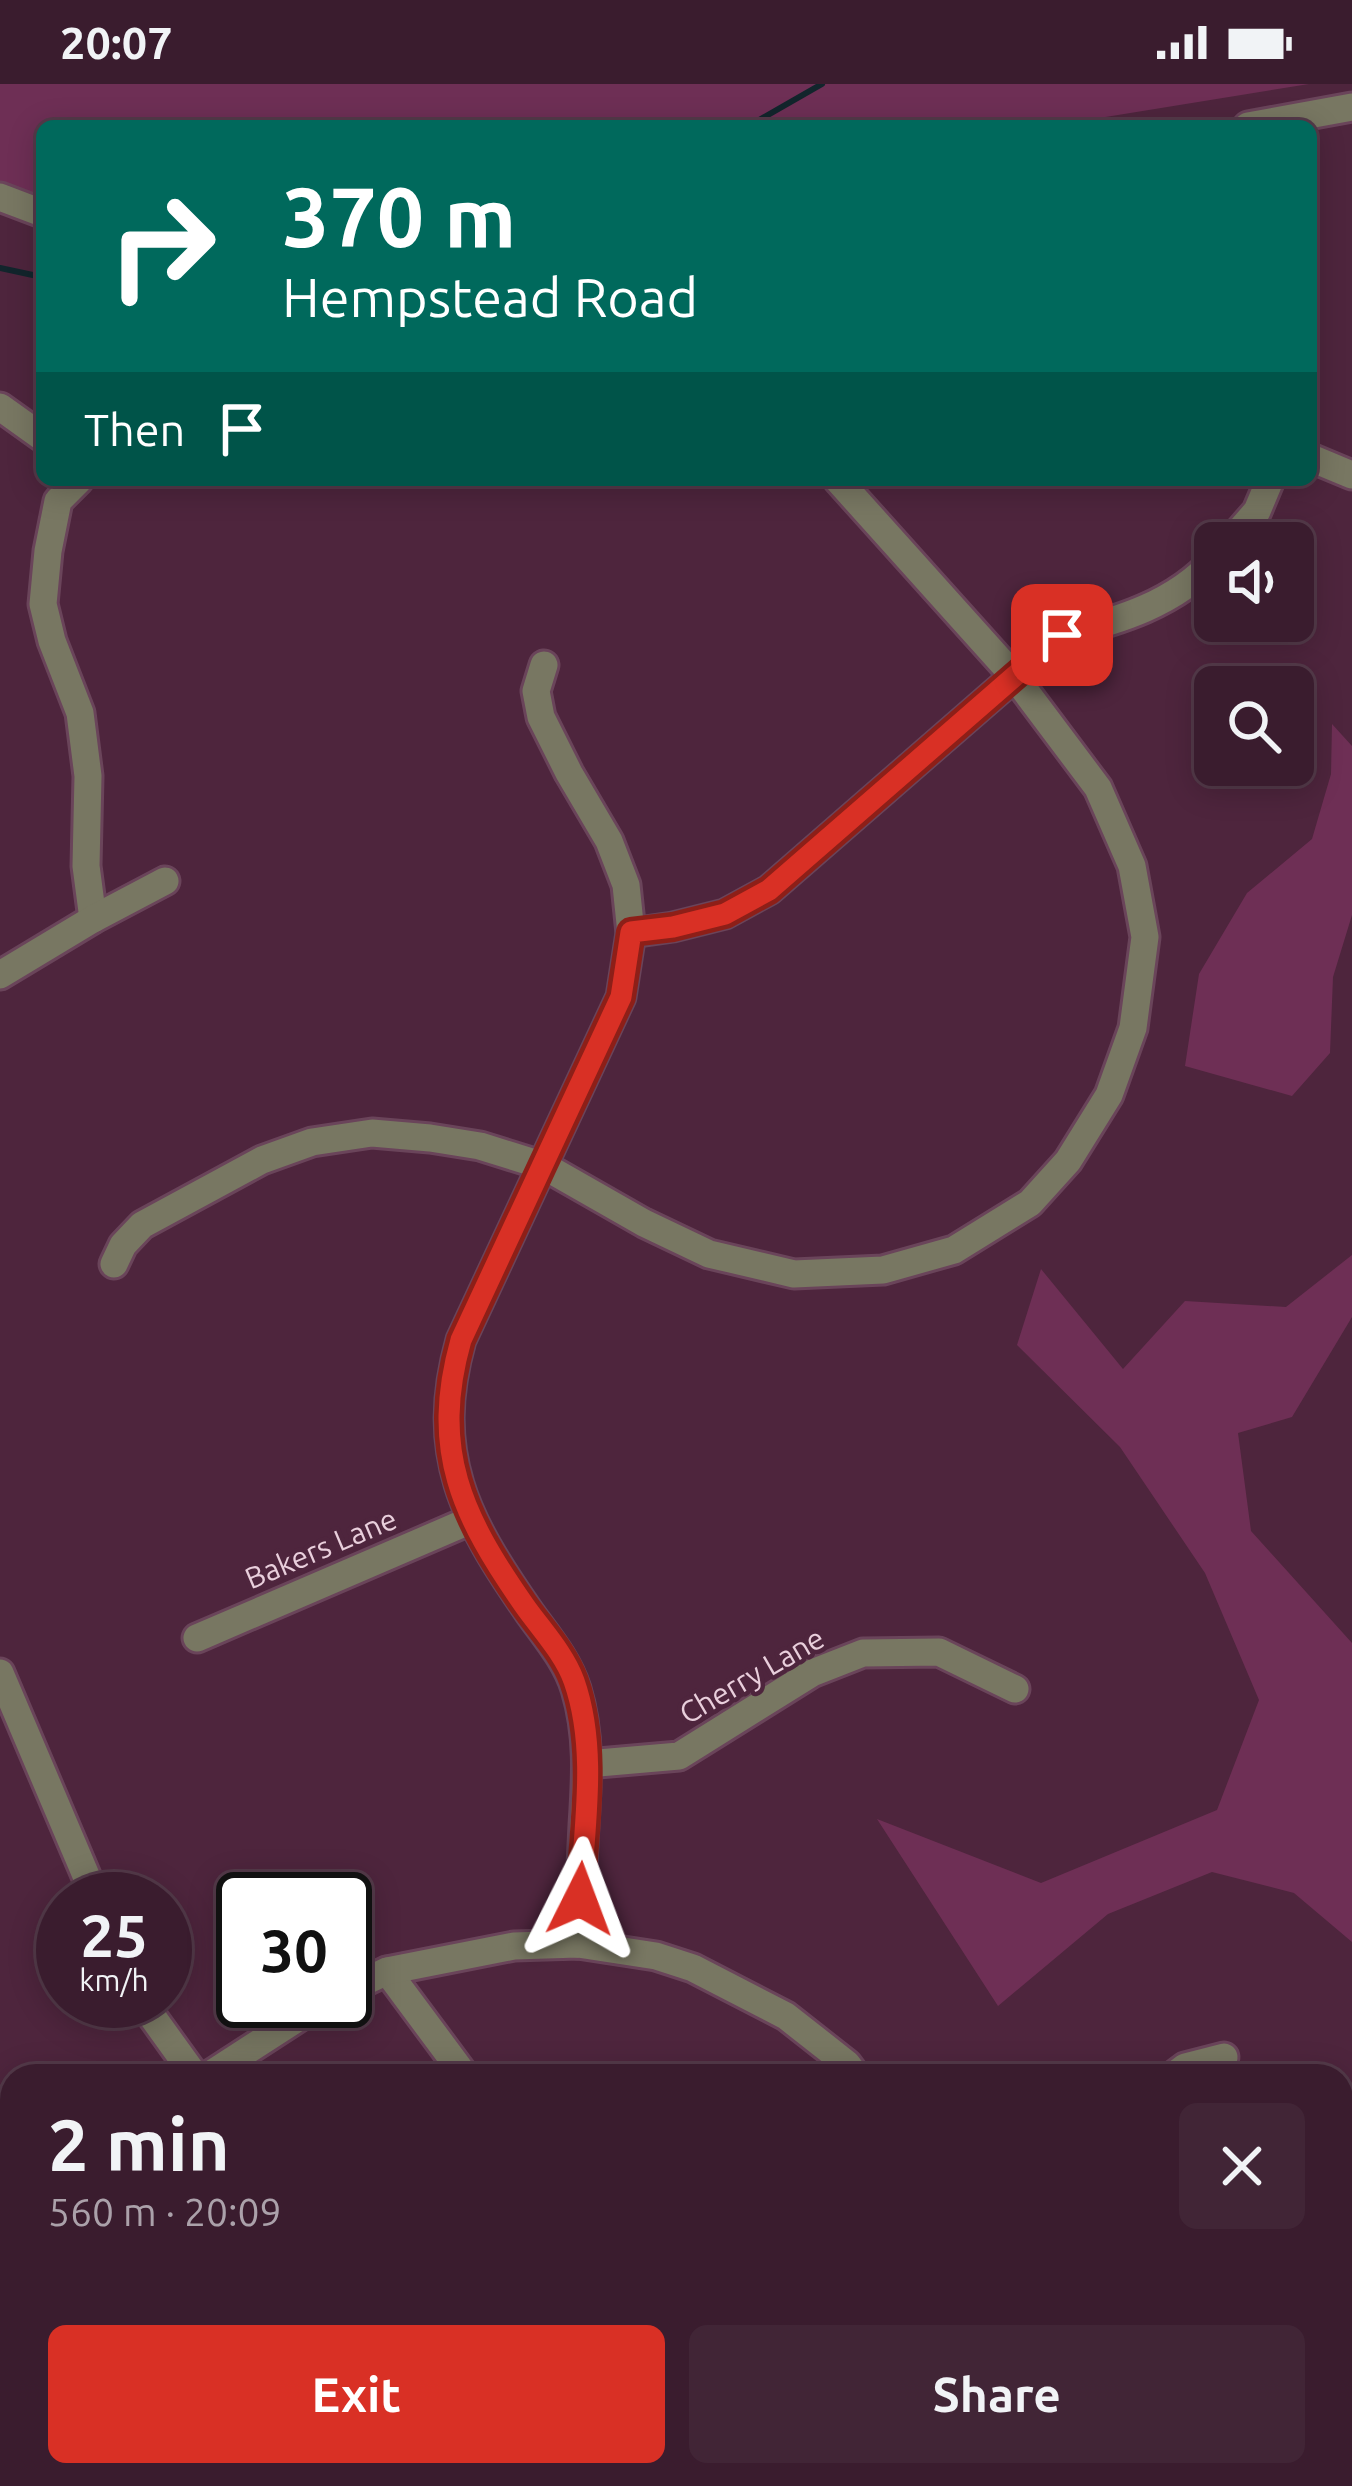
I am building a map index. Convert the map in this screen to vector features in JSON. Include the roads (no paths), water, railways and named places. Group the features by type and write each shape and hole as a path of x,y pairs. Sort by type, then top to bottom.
{"street":[{"path":"1279,120 1352,106"},
{"path":"0,197 36,211"},
{"path":"0,407 36,433"},
{"path":"1317,460 1352,475"},
{"path":"73,486 58,502 43,604 80,712 88,776 86,866 93,919"},
{"path":"114,1264 123,1245 142,1225 262,1160 312,1142 372,1133 480,1146 544,1166 710,1254 794,1274 883,1270 958,1249 1030,1203 1068,1161 1109,1095 1133,1028 1144,937 1132,866 1098,788 1014,676 843,486"},
{"path":"1247,522 1267,486"},
{"path":"631,932 725,914 769,890 1062,635 1111,623 1163,600 1194,576"},
{"path":"544,665 536,691 541,717 609,841 626,885 631,932 621,997 476,1305 454,1367 450,1415 452,1460 471,1520 495,1564 570,1672 581,1708 587,1763 578,1944"},
{"path":"0,975 164,881"},
{"name":"Bakers Lane","path":"196,1638 471,1520"},
{"name":"Cherry Lane","path":"587,1763 679,1756 812,1673 863,1653 939,1652 1015,1689"},
{"path":"0,1673 7,1711 83,1872"},
{"path":"372,1978 387,1971 514,1946 578,1944 656,1956 712,1977 786,2016 847,2064"},
{"path":"387,1971 456,2064"},
{"path":"160,2028 186,2064"},
{"path":"227,2064 282,2028"},
{"path":"1199,2064 1224,2057"}],"waterway":[{"path":"759,120 822,84"},
{"path":"0,268 36,276"}]}
